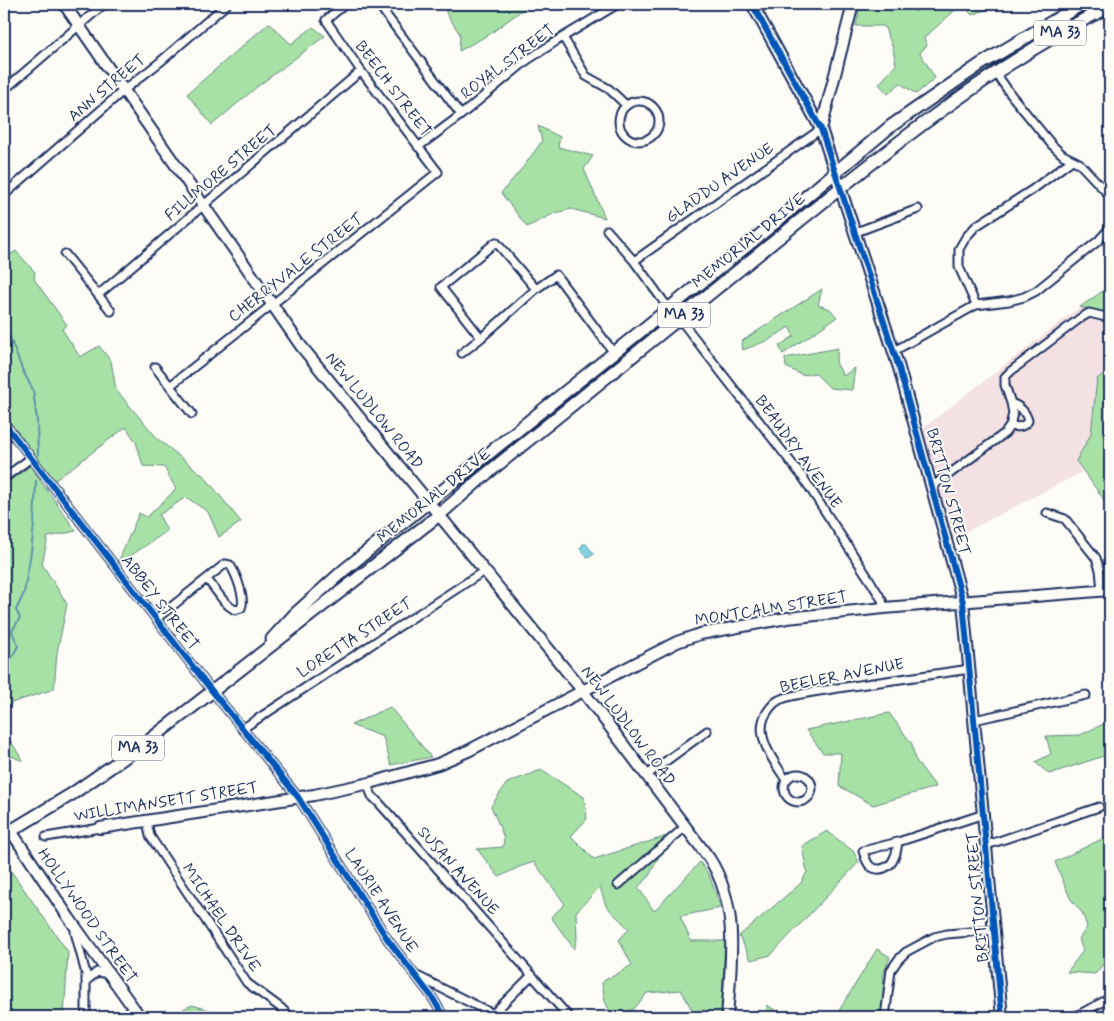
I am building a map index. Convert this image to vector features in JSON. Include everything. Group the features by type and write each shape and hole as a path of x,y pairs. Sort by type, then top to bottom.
{"main road":[{"name":"NEW LUDLOW ROAD","path":"64,4 316,365 582,690 686,827 716,870 729,906 731,942 728,1017"},
{"name":"BRITTON STREET","path":"752,4 821,129 894,351 964,602 1002,1017"},
{"path":"821,129 853,4"},
{"name":"MEMORIAL DRIVE","path":"259,655 284,625 316,594 891,126 1007,47 1070,7 1082,4"},
{"name":"MEMORIAL DRIVE","path":"7,833 101,775 259,655 439,515 479,480 841,186 925,121 995,72 1050,38 1110,6"},
{"name":"MONTCALM STREET","path":"436,764 468,751 677,642 700,634 787,618 1106,590"},
{"name":"WILLIMANSETT STREET","path":"100,828 298,798 367,784 436,764"},
{"name":"HOLLYWOOD STREET","path":"7,833 140,1017"}],"street":[{"path":"4,90 104,4"},
{"name":"ANN STREET","path":"4,195 124,90 160,62 227,4"},
{"name":"BEECH STREET","path":"345,4 326,20 361,71 438,172"},
{"path":"378,4 460,115"},
{"name":"ROYAL STREET","path":"418,147 526,61 618,4"},
{"path":"562,37 584,74 609,89 626,105"},
{"name":"FILLMORE STREET","path":"98,295 361,71"},
{"path":"995,72 1052,145 1079,163 1110,196"},
{"path":"641,101 649,104 654,109 658,116 659,124 651,137 636,141 629,139 623,134 619,126 619,119 621,111 626,105 641,101"},
{"name":"GLADDU AVENUE","path":"634,261 821,129"},
{"path":"976,305 959,268 959,249 966,237 976,226 1032,190 1072,160"},
{"name":"CHERRYVALE STREET","path":"170,386 438,172"},
{"path":"856,232 918,209"},
{"path":"894,351 976,305 1009,301 1036,291 1098,241 1110,228"},
{"path":"607,230 634,261 669,308"},
{"path":"481,338 441,288 496,242 536,289"},
{"path":"65,254 110,311"},
{"path":"462,353 536,289 556,275 614,353"},
{"path":"932,486 1004,433 1010,426 1013,413 1005,385 1005,377 1011,371 1089,313 1110,318"},
{"name":"BEAUDRY AVENUE","path":"679,318 804,479 871,582 882,600 884,608"},
{"path":"155,367 192,414"},
{"path":"1010,426 1020,427 1028,421 1026,414 1011,403"},
{"name":"ABBEY STREET","path":"4,423 212,691 298,798"},
{"path":"4,478 31,458"},
{"path":"1047,513 1065,519 1096,558 1106,590"},
{"path":"156,619 225,564 230,565 244,601 241,608 235,610 228,606 208,579"},
{"name":"LORETTA STREET","path":"242,729 484,571"},
{"name":"BEELER AVENUE","path":"786,780 773,760 762,733 764,718 776,702 785,698 826,690 970,669"},
{"path":"974,720 1086,695"},
{"path":"647,775 707,731"},
{"name":"BEELER AVENUE","path":"794,774 803,775 812,786 810,796 803,802 790,800 784,793 786,780 794,774"},
{"name":"SUSAN AVENUE","path":"367,784 372,796 569,1017"},
{"name":"LAURIE AVENUE","path":"298,798 388,940 432,997 444,1017"},
{"path":"987,845 1099,807"},
{"path":"898,842 894,858 888,866 881,869 874,868 866,861 863,851 898,842 984,814"},
{"name":"MICHAEL DRIVE","path":"148,822 150,836 243,977 252,987 290,1017"},
{"path":"618,885 686,827"},
{"name":"WILLIMANSETT STREET","path":"46,836 100,828"},
{"path":"69,918 79,942 86,981 86,1017"},
{"path":"885,1017 892,970 906,952 934,937 994,930"},
{"path":"86,981 97,972 109,974"},
{"path":"413,974 493,1016 532,975"},
{"path":"1074,1017 1110,998"}],"shaded area":[{"path":"1080,307 1110,314 1110,369 1097,379 1091,434 1076,461 1082,472 952,539 923,428"}],"green space":[{"path":"446,4 530,4 490,34 459,51 460,34 446,13"},
{"path":"861,4 890,11 892,4 908,4 915,12 922,4 962,4 924,38 927,45 920,53 935,78 916,94 900,83 888,94 879,84 896,65 893,48 884,26 856,26"},
{"path":"962,4 1001,4 972,15"},
{"path":"269,23 291,44 313,27 325,36 258,86 212,125 187,94"},
{"path":"538,126 560,137 558,147 593,156 584,169 605,218 571,209 555,213 527,227 501,193 542,141"},
{"path":"16,251 35,272 34,279 67,325 62,329 80,357 99,346 111,361 116,390 158,439 205,477 241,522 219,537 208,512 186,497 159,515 167,531 117,565 139,513 147,517 176,489 164,467 143,466 136,442 126,427 54,481 4,415 4,371 7,360 4,355 4,258"},
{"path":"1110,286 1110,314 1080,307"},
{"path":"822,289 818,305 830,309 837,317 783,354 779,346 794,336 789,327 769,340 743,350 742,341"},
{"path":"838,348 836,362 843,376 855,368 852,390 830,388 815,373 802,375 786,367 785,358"},
{"path":"1110,369 1110,508 1076,461 1091,434 1097,379"},
{"path":"30,466 76,531 48,537 42,564 67,604 57,653 54,689 11,703 4,714 4,485"},
{"path":"390,707 431,757 391,765 383,737 351,725"},
{"path":"889,713 912,744 915,759 936,787 873,805 839,786 841,753 823,753 806,730"},
{"path":"1110,721 1110,754 1049,774 1035,762 1051,754 1046,736 1080,735"},
{"path":"4,730 23,761 4,753"},
{"path":"541,770 584,797 587,819 571,836 594,859 670,835 648,878 638,887 654,911 700,862 709,875 721,908 680,916 691,941 725,941 721,1017 696,1017 681,990 647,993 634,1009 628,1011 631,1017 612,1017 605,1001 602,983 608,977 610,978 632,965 619,940 629,929 606,906 600,887 576,912 577,939 574,949 551,917 565,904 534,862 499,877 477,849 503,847 504,838 491,806 507,783"},
{"path":"827,831 853,851 859,862 771,955 751,960 739,936 801,883 807,872 802,846"},
{"path":"1110,835 1110,956 1095,974 1067,972 1083,951 1079,939 1087,927 1083,914 1070,898 1055,862"},
{"path":"4,861 68,952 64,1017 4,1017"},
{"path":"877,949 890,957 884,972 882,1017 835,1017"},
{"path":"192,1005 220,1013 220,1017 189,1017 183,1009"},
{"path":"767,1005 786,1017 766,1017"}],"water":[{"path":"583,544 586,544 594,554 588,558 580,549"}],"waterway":[{"path":"4,322 22,369 33,390 37,421 38,455"},
{"path":"4,684 5,670 18,646 12,631 20,618 16,610 24,593 31,552 36,481"}],"cycle path":[{"path":"752,4 821,129 899,368 963,602 1002,1017"},
{"path":"4,423 212,691 298,797 388,940 432,997 444,1017"}]}
